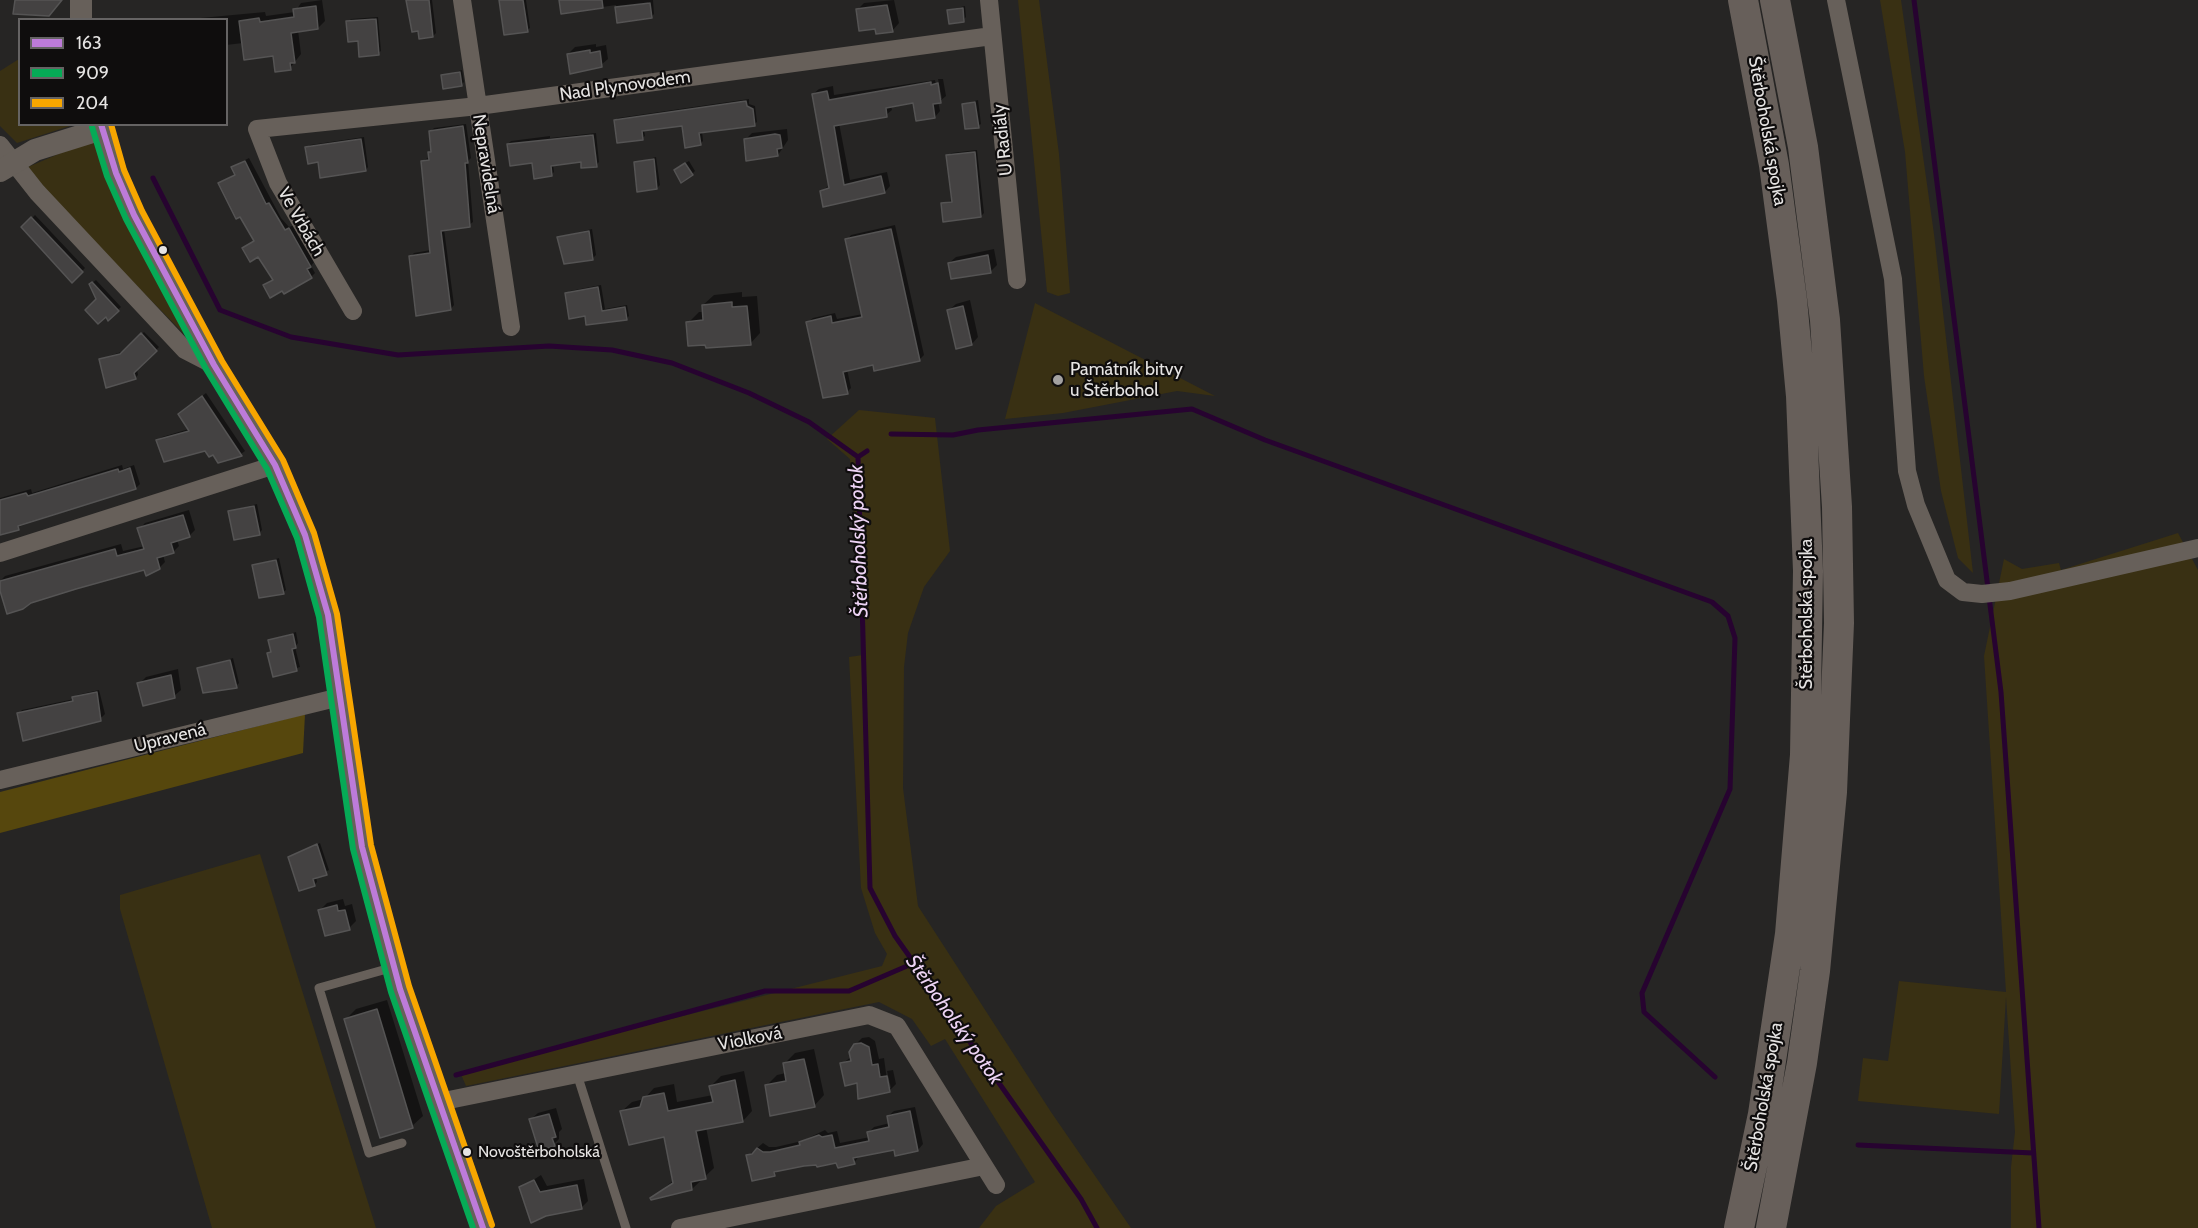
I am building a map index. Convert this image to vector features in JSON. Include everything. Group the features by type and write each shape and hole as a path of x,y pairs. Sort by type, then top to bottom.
{"highway":[{"name":"Štěrboholská spojka","path":"1739,1228 1763,1114 1790,934 1804,754 1808,571 1803,439 1792,300 1774,165 1743,0"},
{"name":"Štěrboholská spojka","path":"1770,1228 1800,1074 1815,970 1832,792 1839,623 1837,507 1825,320 1803,147 1774,0"}],"street":[{"path":"81,0 81,18"},
{"name":"Nepravidelná","path":"462,0 511,327"},
{"name":"U Radiály","path":"988,0 1017,280"},
{"path":"1836,0 1893,279 1907,471 1916,505 1947,580 1963,592 1987,594 2198,548"},
{"name":"Nad Plynovodem","path":"257,129 478,106 992,36"},
{"path":"214,365 184,350 4,159 101,127 116,173 134,215 214,365 275,465 304,535 328,615 362,847 394,967 478,1226"},
{"name":"Ve Vrbách","path":"257,129 278,183 353,311"},
{"path":"0,553 275,465"},
{"name":"Upravená","path":"0,780 340,697"},
{"name":"Violková","path":"439,1102 869,1015 897,1026 996,1185"},
{"path":"680,1228 984,1166"}],"lane":[{"path":"394,967 320,988 369,1153 402,1143"},
{"path":"577,1074 626,1228"}],"shaded area":[{"path":"1018,0 1039,0 1059,154 1070,293 1058,296 1047,292"},
{"path":"1880,0 1901,0 1934,234 1973,573 1958,558 1941,491 1924,376 1905,152"},
{"path":"18,60 18,126 70,126 17,143 0,126 0,71"},
{"path":"94,139 194,344 65,213 28,167"},
{"path":"1035,303 1215,396 1177,391 1063,413 1005,419"},
{"path":"859,410 935,418 950,551 924,587 908,633 904,667 903,788 918,906 1051,1112 1131,1228 979,1228 996,1206 1035,1182 945,1039 931,1046 912,1019 879,1002 466,1086 460,1072 882,966 887,954 875,933 861,888 849,657 863,655 850,459 827,439"},
{"path":"2178,533 2198,570 2198,1228 2011,1228 2011,1167 2015,1132 2006,997 1999,1114 1858,1101 1863,1058 1888,1061 1899,981 2006,992 1984,656 2004,559 2022,569 2059,563 2061,570"},
{"path":"305,714 303,753 0,833 0,792"},
{"path":"260,854 376,1228 212,1228 120,909 120,895"}],"building":[{"path":"15,0 62,0 49,16 13,14"},
{"path":"406,0 429,0 433,37 419,39 418,31 412,32"},
{"path":"499,0 523,0 528,32 504,35"},
{"path":"559,0 602,0 603,8 561,14"},
{"path":"650,3 652,18 617,23 615,7"},
{"path":"887,5 893,32 876,34 875,29 859,31 856,9"},
{"path":"316,6 318,29 291,33 295,63 290,63 291,70 275,72 273,56 244,60 239,21 259,18 260,22 294,17 293,9"},
{"path":"963,8 964,22 949,24 947,10"},
{"path":"376,19 379,55 359,57 358,41 348,42 346,21"},
{"path":"590,50 590,53 600,51 602,67 570,74 567,54"},
{"path":"460,72 462,86 443,89 441,75"},
{"path":"931,82 931,85 938,83 941,103 933,104 935,118 916,121 913,103 886,108 887,117 834,126 844,185 881,176 885,193 823,207 820,191 829,188 812,94 827,91 829,100"},
{"path":"746,101 747,106 753,109 755,126 699,133 701,145 685,148 682,126 642,131 643,140 617,143 614,120"},
{"path":"975,102 979,128 965,129 962,104"},
{"path":"463,126 468,163 465,163 470,227 441,231 451,310 416,316 409,256 430,253 421,161 429,160 428,152 431,152 429,131"},
{"path":"593,135 597,167 581,168 581,162 551,166 552,176 534,179 532,163 510,166 507,144"},
{"path":"780,135 782,148 777,149 778,156 746,161 744,139"},
{"path":"361,139 366,171 320,178 318,162 308,164 305,147"},
{"path":"975,152 981,217 943,222 941,203 952,202 946,155"},
{"path":"654,159 657,189 637,192 634,162"},
{"path":"245,161 266,204 269,203 285,230 289,228 311,267 307,269 312,278 284,294 282,291 270,298 263,285 273,280 258,257 250,262 242,248 254,241 240,217 236,219 218,183 235,175 231,167"},
{"path":"685,163 693,175 681,183 674,170"},
{"path":"31,217 83,272 72,283 21,227"},
{"path":"891,229 920,361 874,371 873,365 843,372 848,394 823,398 806,322 831,316 832,323 862,317 845,239"},
{"path":"589,231 593,260 564,264 557,237"},
{"path":"988,255 991,273 951,279 948,263"},
{"path":"92,282 119,311 108,321 106,317 98,324 85,310 96,299 89,284"},
{"path":"598,287 602,311 625,307 627,320 586,325 585,316 569,319 565,293"},
{"path":"732,302 732,307 747,306 751,345 706,348 705,345 688,346 686,322 703,320 702,305"},
{"path":"963,306 972,345 956,349 947,310"},
{"path":"141,333 157,351 134,373 136,379 106,388 99,359 120,354"},
{"path":"202,396 242,456 218,463 213,455 209,457 205,451 164,462 156,440 189,431 178,414"},
{"path":"130,468 136,489 18,526 19,530 0,535 0,500 26,493 28,496 118,469 119,472"},
{"path":"254,506 260,535 234,540 228,511"},
{"path":"183,515 190,537 171,543 174,553 157,558 160,569 146,576 144,570 76,589 31,603 23,609 7,614 0,591 0,581 115,549 117,556 144,549 137,528"},
{"path":"276,560 284,594 259,598 252,565"},
{"path":"293,634 296,648 292,649 297,671 273,677 267,653 271,652 268,640"},
{"path":"230,660 237,688 203,693 197,668"},
{"path":"171,675 175,698 143,706 137,683"},
{"path":"97,692 101,721 23,741 17,713 73,701 72,697"},
{"path":"317,844 327,875 313,879 315,886 299,891 288,857"},
{"path":"337,905 338,911 345,910 350,930 325,936 318,910"},
{"path":"377,1009 413,1128 380,1138 344,1019"},
{"path":"861,1043 869,1047 872,1065 878,1064 880,1077 887,1076 890,1092 858,1099 857,1083 845,1086 840,1063 851,1061 849,1052 854,1044"},
{"path":"804,1059 815,1107 770,1116 765,1085 786,1081 783,1063"},
{"path":"735,1080 743,1122 696,1131 706,1179 691,1182 692,1190 651,1200 650,1198 673,1183 664,1137 629,1145 620,1111 640,1107 643,1097 664,1093 668,1111 713,1102 709,1086"},
{"path":"910,1111 918,1151 895,1156 894,1150 853,1158 855,1164 838,1168 836,1163 817,1167 816,1165 804,1166 774,1172 775,1176 752,1181 746,1155 752,1154 757,1148 763,1152 770,1152 800,1145 799,1142 819,1135 822,1137 832,1135 835,1148 869,1141 867,1132 889,1127 887,1116"},
{"path":"549,1114 556,1137 552,1138 555,1146 539,1151 529,1119"},
{"path":"534,1180 540,1192 577,1185 582,1209 546,1216 531,1223 519,1187"}],"waterway":[{"path":"1914,0 2001,692 2039,1228"},
{"name":"Štěrboholský potok","path":"153,178 220,310 291,337 398,355 549,346 612,350 672,363 749,393 809,422 858,457 870,888 895,936 1081,1199 1097,1228"},
{"path":"891,434 953,435 978,430 1192,409 1265,440 1712,602 1728,616 1735,638 1730,789 1642,993 1644,1012 1715,1077"},
{"path":"858,457 867,451"},
{"path":"456,1075 765,991 849,991 914,963"},
{"path":"1858,1145 2033,1153"}],"transit line":[{"name":"163","path":"102,126 116,173 134,215 214,365 275,465 305,535 328,615 362,847 400,989 483,1228"},
{"name":"204","path":"112,126 124,170 142,211 222,361 283,460 314,533 337,614 371,845 409,986 492,1225"},
{"name":"909","path":"92,127 107,176 126,219 206,369 267,469 297,538 319,617 353,849 391,992 473,1228"}],"place":[{"name":"Památník bitvy u Štěrbohol","path":"1058,380"},
{"name":"Novoštěrboholská","path":"467,1152"}]}
